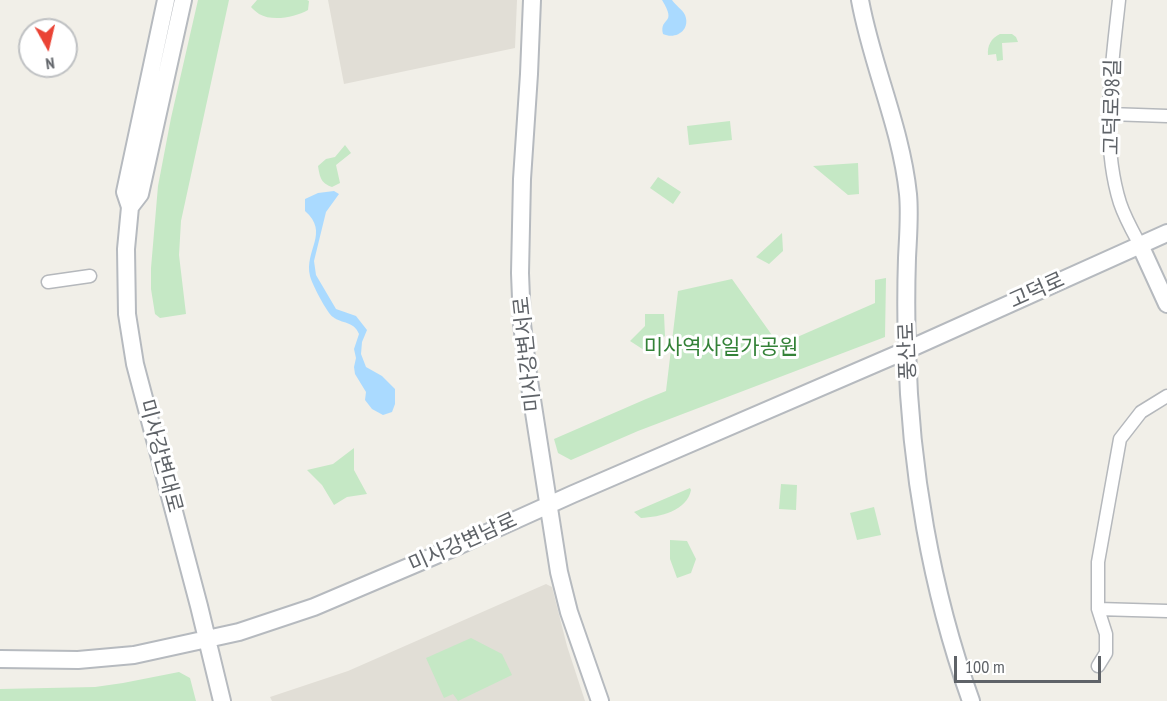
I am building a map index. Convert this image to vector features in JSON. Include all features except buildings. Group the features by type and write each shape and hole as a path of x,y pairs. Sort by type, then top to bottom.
{"main road":[{"name":"미사강변대로","path":"166,0 125,192 130,207 126,249 127,314 135,364 222,701"},
{"name":"미사강변대로","path":"130,207 140,194 183,0"},
{"name":"미사강변서로","path":"532,0 522,179 520,300 528,374 560,572 568,612 600,701"},
{"name":"풍산로","path":"860,0 869,41 898,136 907,186 909,222 907,350 913,447 927,539 952,644 971,701"},
{"name":"고덕로","path":"907,350 1167,233"},
{"path":"1140,245 1167,303"},
{"name":"미사강변남로","path":"0,659 113,658 239,632 314,607 907,350"}],"street":[{"name":"고덕로98길","path":"1119,0 1109,114 1109,144 1121,206 1140,245"},
{"path":"1109,114 1167,116"},
{"path":"48,282 90,276"},
{"path":"1098,666 1106,653 1106,634 1098,609 1098,562 1120,439 1141,412 1167,396"},
{"path":"1098,609 1167,611"}],"shaded area":[{"path":"328,0 517,0 515,48 344,84"},
{"path":"546,584 552,587 567,646 585,701 272,701 270,697 348,671"}],"green space":[{"path":"198,0 229,0 181,221 179,255 186,314 160,318 155,314 151,289 158,186"},
{"path":"257,0 309,1 308,10 297,15 271,18 259,14 251,7"},
{"path":"1000,34 1012,34 1018,42 1002,43 1003,60 997,61 996,54 988,55 988,48 992,40"},
{"path":"730,121 732,140 689,145 687,126"},
{"path":"345,145 351,153 336,165 340,183 332,187 322,180 318,166 326,159 335,157"},
{"path":"858,163 859,194 848,195 813,166"},
{"path":"658,177 681,192 673,204 650,188"},
{"path":"782,233 783,251 769,264 756,257"},
{"name":"미사역사일가공원","path":"886,278 885,337 638,431 571,460 558,453 554,439 666,391 678,291 732,279 779,345 875,303 875,280"},
{"path":"645,314 664,314 665,336 647,352 630,341 645,326"},
{"path":"354,448 354,470 367,494 347,497 334,505 322,485 307,470 333,464"},
{"path":"781,484 797,485 796,510 779,509"},
{"path":"690,488 684,503 672,512 641,518 634,512"},
{"path":"874,507 881,535 857,540 850,513"},
{"path":"670,540 687,541 696,559 691,573 677,578 670,559"},
{"path":"471,638 502,654 512,675 458,701 453,694 444,698 426,658"},
{"path":"179,672 190,678 196,701 0,701 0,689 95,687"}],"water":[{"path":"662,0 672,0 685,15 686,25 677,35 663,34 662,28 668,14"},
{"path":"334,191 339,194 326,212 314,261 316,275 336,309 356,316 367,330 362,342 361,354 366,367 382,376 395,389 395,404 392,412 383,415 372,409 365,400 366,392 355,374 354,349 359,334 357,330 330,314 310,276 310,258 316,234 312,219 305,211 305,199 318,193"}]}
